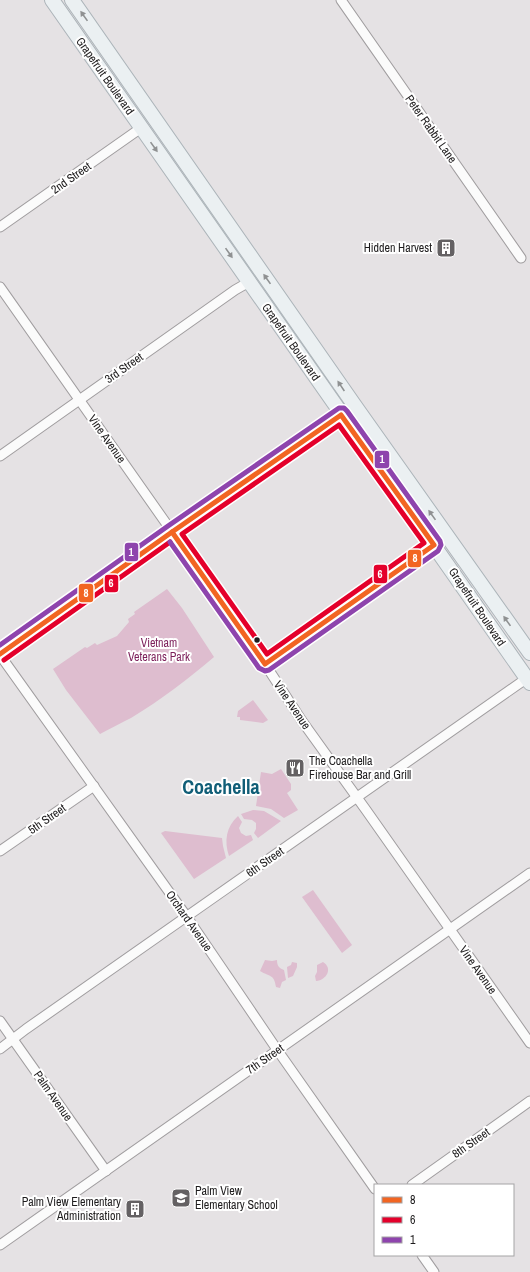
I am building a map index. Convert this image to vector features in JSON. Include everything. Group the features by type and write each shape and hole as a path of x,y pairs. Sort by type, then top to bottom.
{"main road":[{"name":"Grapefruit Boulevard","path":"52,0 250,282 341,415 529,679"},
{"name":"Grapefruit Boulevard","path":"72,0 355,406 530,653"}],"street":[{"name":"Peter Rabbit Lane","path":"341,0 521,258"},
{"name":"2nd Street","path":"0,227 141,128"},
{"name":"3rd Street","path":"0,456 229,294 250,282"},
{"name":"Vine Avenue","path":"0,287 265,664 302,721 357,796 530,1043"},
{"path":"0,654 172,532 355,406"},
{"path":"265,664 434,545"},
{"name":"Orchard Avenue","path":"0,654 187,917 278,1051 374,1188"},
{"name":"6th Street","path":"0,1048 357,796 529,679"},
{"name":"5th Street","path":"0,851 94,786"},
{"name":"7th Street","path":"0,1245 530,873"},
{"name":"Palm Avenue","path":"0,1021 106,1171"},
{"name":"8th Street","path":"413,1184 530,1101"},
{"path":"423,1256 434,1272"}],"green space":[{"name":"Vietnam Veterans Park","path":"167,589 182,608 214,657 153,704 131,718 100,734 66,690 53,669 85,647 87,648 95,643 97,645 117,636 129,622 128,619 135,614 134,612"},
{"path":"253,700 268,720 263,723 240,720 240,717 237,717 238,711"},
{"path":"281,769 291,784 291,790 287,793 298,810 284,818 271,809 256,806 261,772 272,774"},
{"path":"253,810 264,811 281,821 258,838 254,833 256,823 252,820 244,819 241,814"},
{"path":"238,816 242,822 239,828 241,833 246,836 251,835 253,840 229,856 226,840 227,834 234,820"},
{"path":"165,831 222,838 226,858 194,879 161,833"},
{"path":"313,890 352,945 342,953 302,897"},
{"path":"265,960 277,960 277,964 284,970 286,980 282,982 280,988 276,987 271,976 260,971"},
{"path":"292,962 297,963 297,967 293,976 288,978 287,967 291,965"},
{"path":"323,962 328,967 326,976 316,981 315,976 317,972 317,965"}],"transit line":[{"name":"1","path":"0,645 168,526 339,408 344,408 347,411 440,541 441,545 438,551 269,670 265,671 259,668 170,542"},
{"name":"8","path":"341,415 434,545 265,664 172,532 341,415"},
{"name":"6","path":"339,425 424,543 267,654 182,534 339,425"},
{"name":"8","path":"0,654 172,532"},
{"name":"6","path":"4,660 170,542"}],"place":[{"name":"Hidden Harvest","path":"446,248"},
{"name":"The Coachella Firehouse Bar and Grill","path":"295,768"},
{"name":"Palm View Elementary School","path":"181,1198"},
{"name":"Palm View Elementary Administration","path":"135,1209"}],"district":[{"name":"Coachella","path":"221,787"}]}
